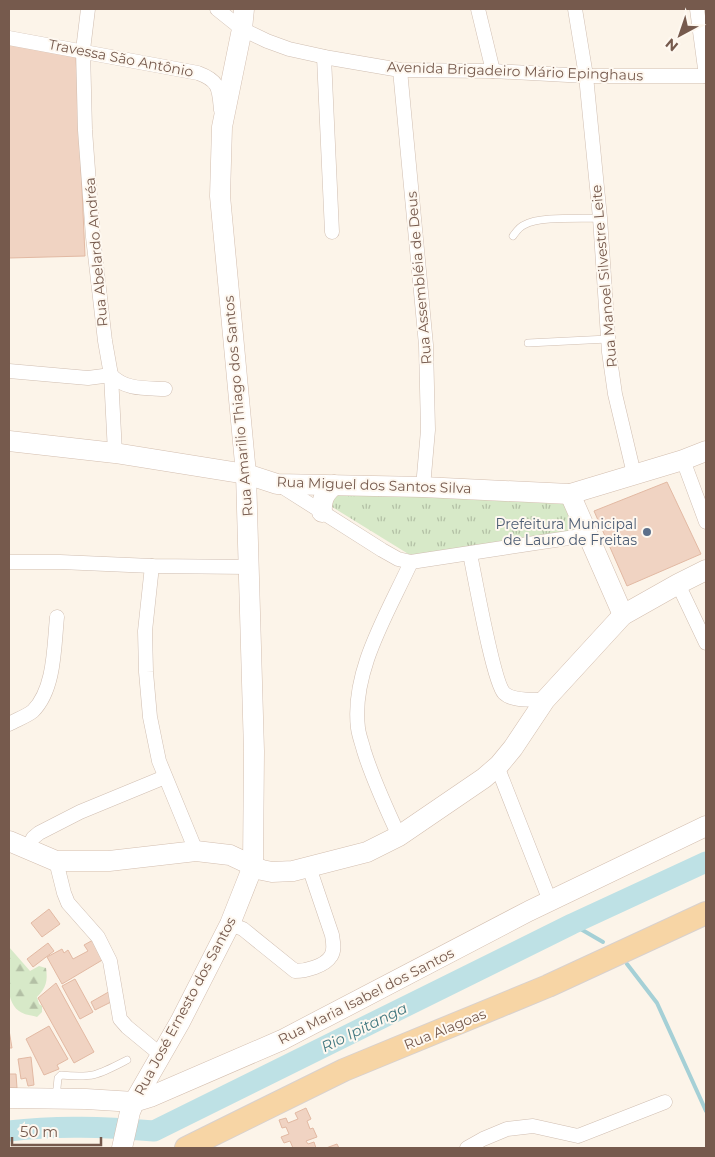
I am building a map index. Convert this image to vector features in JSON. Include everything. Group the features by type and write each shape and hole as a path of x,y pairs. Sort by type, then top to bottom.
{"main road":[{"name":"Rua Amarilio Thiago dos Santos","path":"244,9 242,29 222,127 220,196 246,474 254,751 253,866"},
{"name":"Rua Miguel dos Santos Silva","path":"9,441 115,453 246,474 277,484 423,486 570,494 683,460 706,451"},
{"path":"322,512 321,504 324,496 334,485"},
{"path":"570,494 624,615"},
{"path":"18,845 56,861 109,861 196,851 230,855 253,866 272,872 309,868 367,852 399,836 484,778 513,748 546,700 624,615 706,570"},
{"name":"Rua Maria Isabel dos Santos","path":"9,1098 56,1098 132,1107 282,1040 550,901 706,826"},
{"name":"Rua José Ernesto dos Santos","path":"122,1148 132,1107 230,924 253,866"},
{"name":"Rua Alagoas","path":"186,1148 344,1070 548,986 706,913"}],"street":[{"name":"Rua Abelardo Andréa","path":"88,9 83,50 85,130 93,237 105,341 111,375 115,453"},
{"name":"Avenida Brigadeiro Mário Epinghaus","path":"217,9 242,29 289,49 400,70 493,71 586,76 706,76"},
{"path":"478,9 493,71"},
{"name":"Rua Manoel Silvestre Leite","path":"575,9 586,76 600,218 608,339 615,394 634,474"},
{"path":"697,9 706,76"},
{"name":"Travessa São Antônio","path":"9,38 83,50 208,76 218,87 222,127"},
{"path":"324,57 332,232"},
{"name":"Rua Assembléia de Deus","path":"400,70 426,345 428,430 423,486"},
{"path":"9,371 88,378 111,375 118,382 129,386 165,389"},
{"path":"683,460 706,522"},
{"path":"277,484 382,550 398,559 412,562 588,535"},
{"path":"470,554 492,659 503,692 509,697 517,699 546,700"},
{"path":"9,562 248,567"},
{"path":"399,836 367,759 358,730 357,706 360,684 367,662 412,562"},
{"path":"152,566 145,632 150,716 159,761 196,851"},
{"path":"678,584 706,643"},
{"path":"9,724 32,712 41,701 47,689 57,617"},
{"path":"497,766 550,901"},
{"path":"18,845 80,812 165,777"},
{"path":"56,861 68,903 98,937 110,961 120,1019 160,1055"},
{"path":"230,924 243,929 295,971 304,971 324,962 332,956 334,946 309,868"},
{"path":"467,1148 507,1129 533,1126 578,1136 665,1102"}],"lane":[{"path":"513,236 522,226 530,222 600,218"},
{"path":"528,343 608,339"},
{"path":"56,1098 58,1078 61,1075 88,1077 100,1074 127,1060"}],"green space":[{"path":"331,492 565,504 581,537 410,555 329,505"},
{"path":"9,947 30,971 39,966 46,968 46,984 37,997 39,1004 42,1006 42,1012 37,1017 19,1011 11,999 8,982"}],"building":[{"path":"9,44 76,57 85,256 9,258"},
{"name":"Prefeitura Municipal de Lauro de Freitas","path":"667,482 701,554 627,586 594,511"},
{"path":"49,909 60,924 42,937 31,923"},
{"path":"93,940 104,959 62,984 47,957 62,949 64,953 68,950 73,959 88,951 84,945"},
{"path":"48,943 54,951 33,967 27,959"},
{"path":"75,979 93,1012 80,1019 62,986"},
{"path":"56,983 94,1052 74,1063 38,998"},
{"path":"112,990 113,1001 95,1010 91,1002"},
{"path":"49,1026 68,1059 57,1065 59,1069 44,1075 26,1039"},
{"path":"9,1030 12,1048 9,1048"},
{"path":"31,1057 34,1085 28,1086 26,1078 21,1079 18,1059"},
{"path":"9,1074 16,1074 17,1088 9,1088"},
{"path":"306,1108 311,1119 307,1121 310,1129 313,1128 317,1137 306,1141 308,1144 314,1142 316,1148 293,1148 290,1141 284,1143 281,1137 289,1134 286,1127 282,1128 279,1120 286,1118 288,1123 298,1119 295,1113"},
{"path":"337,1144 339,1148 326,1148"}],"waterway":[{"name":"Rio Ipitanga","path":"9,1131 81,1127 154,1131 572,924 706,862"},
{"path":"572,924 603,942"},
{"path":"627,964 657,1003 706,1111"}],"place":[{"name":"Prefeitura Municipal de Lauro de Freitas","path":"647,532"}]}
